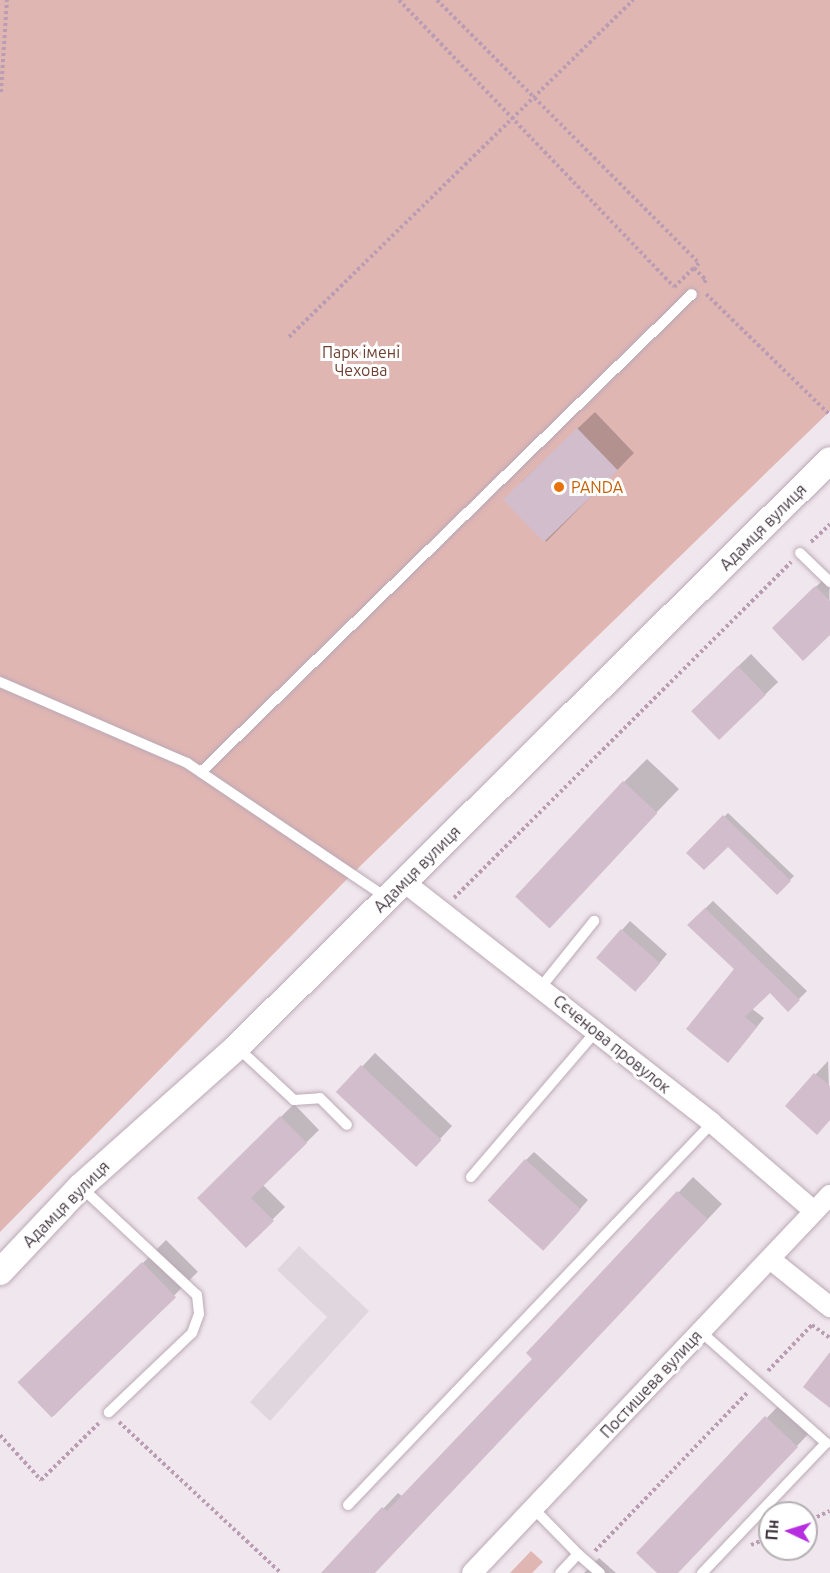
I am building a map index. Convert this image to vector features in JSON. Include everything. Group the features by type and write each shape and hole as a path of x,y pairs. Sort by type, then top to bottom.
{"street":[{"name":"Адамця вулиця","path":"0,1272 81,1187 237,1047 830,460"},
{"name":"Сєченова провулок","path":"396,890 442,911 541,987 712,1124 814,1211"},
{"name":"Постишева вулиця","path":"475,1572 830,1194"},
{"path":"770,1259 830,1307"}],"lane":[{"path":"201,772 692,294"},
{"path":"800,553 830,582"},
{"path":"0,682 201,772 396,890"},
{"path":"541,987 594,921"},
{"path":"471,1177 596,1031"},
{"path":"237,1047 294,1100 320,1098 347,1125"},
{"path":"348,1505 712,1124"},
{"path":"81,1187 197,1295 200,1314 192,1334 109,1412"},
{"path":"700,1331 826,1443 702,1573"},
{"path":"533,1509 600,1573"},
{"path":"560,1573 582,1558"}],"path":[{"path":"1,92 7,0"},
{"path":"399,0 674,287 699,263 437,0"},
{"path":"289,337 532,96 633,0"},
{"path":"694,268 706,280 699,288 830,415"},
{"path":"442,911 830,524"},
{"path":"582,1558 812,1325 830,1338"},
{"path":"0,1435 41,1480 109,1412 281,1573"}],"shaded area":[{"path":"299,1246 369,1311 270,1421 250,1402 327,1317 277,1270"}],"green space":[{"name":"Парк імені Чехова","path":"0,0 830,0 830,411 352,874 0,1232"},
{"path":"531,1551 543,1562 532,1573 510,1573"}],"building":[{"path":"577,428 618,470 544,542 503,500"},
{"path":"815,586 830,601 830,635 803,661 772,628"},
{"path":"738,666 766,695 719,740 691,711"},
{"path":"623,781 657,813 550,929 515,897"},
{"path":"723,815 791,881 777,895 728,847 704,870 686,853"},
{"path":"705,908 800,1000 788,1012 770,993 745,1017 757,1027 728,1063 686,1029 734,969 687,925"},
{"path":"621,929 660,963 635,992 596,958"},
{"path":"361,1065 441,1140 416,1167 336,1092"},
{"path":"814,1073 830,1086 830,1120 817,1135 785,1106"},
{"path":"280,1116 307,1143 251,1198 274,1221 246,1248 197,1198"},
{"path":"525,1159 581,1209 543,1251 488,1201"},
{"path":"677,1191 708,1219 617,1317 375,1573 321,1573 382,1507 387,1511 532,1359 526,1353"},
{"path":"142,1262 176,1297 52,1417 18,1382"},
{"path":"830,1352 830,1408 803,1387"},
{"path":"765,1416 798,1447 678,1573 657,1573 636,1553"}],"place":[{"name":"PANDA","path":"559,487"}]}
